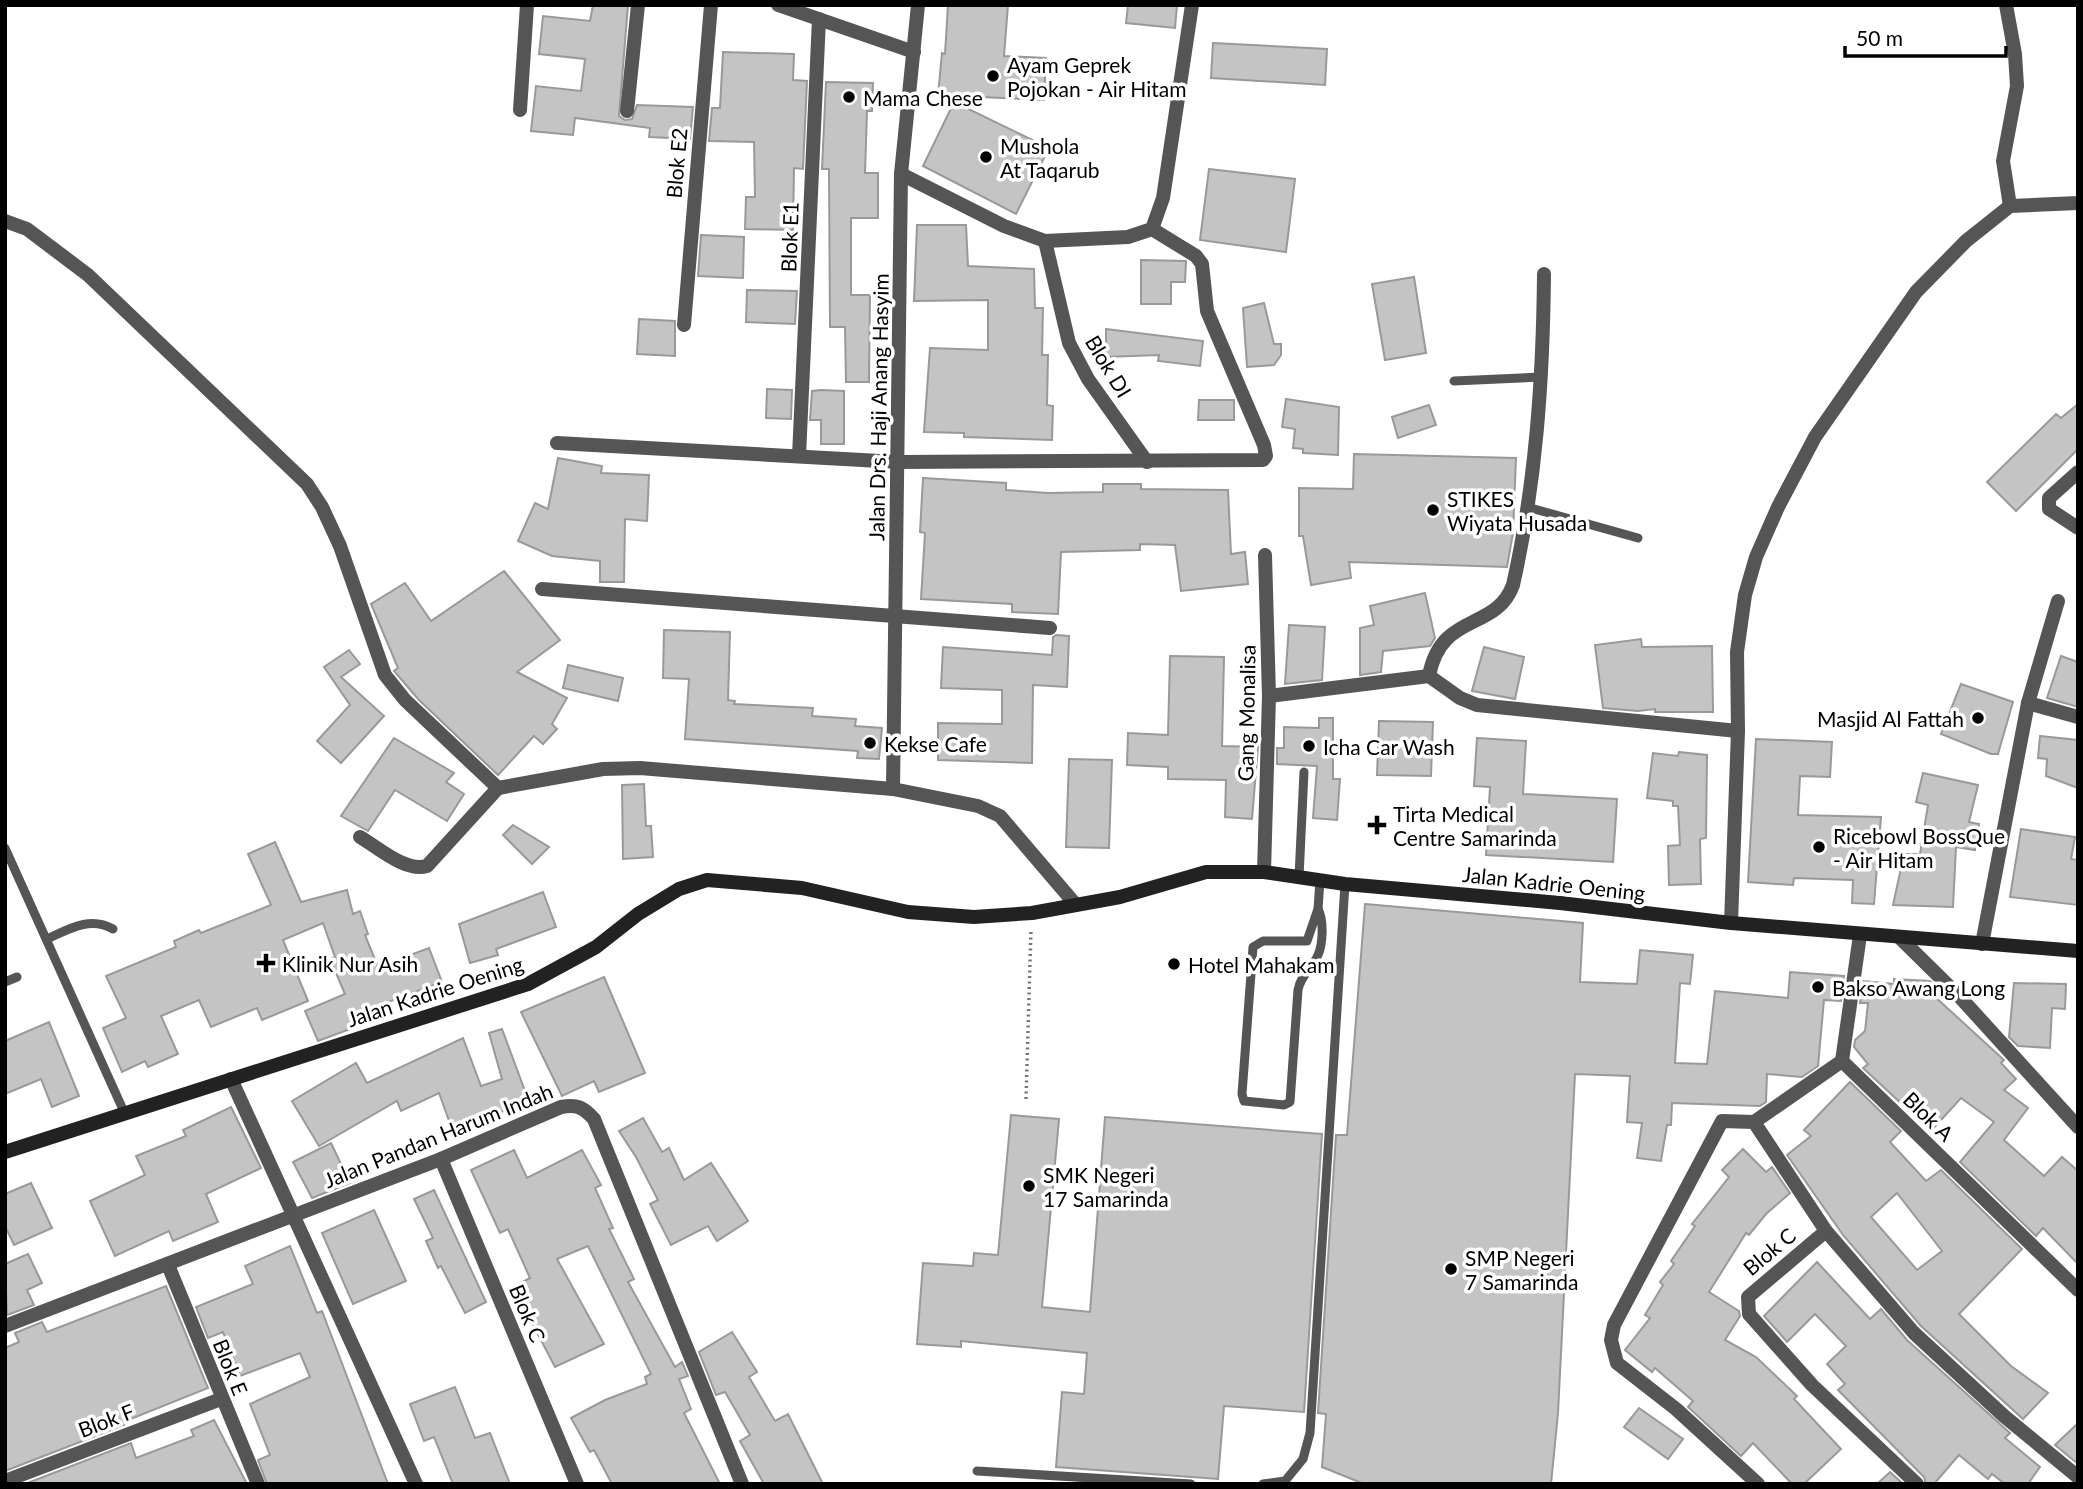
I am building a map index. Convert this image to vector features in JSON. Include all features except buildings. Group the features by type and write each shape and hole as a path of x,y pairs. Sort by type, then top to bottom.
{"main road":[{"name":"Jalan Kadrie Oening","path":"5,1152 528,984 596,947 638,914 679,889 707,880 740,880 802,888 908,912 974,917 1031,913 1119,897 1206,872 1264,872 1345,884 1560,903 1731,923 1900,939 2078,951"}],"street":[{"path":"520,110 527,5"},
{"path":"628,111 638,5"},
{"name":"Blok E2","path":"684,325 711,5"},
{"path":"778,5 914,52"},
{"name":"Jalan Drs. Haji Anang Hasyim","path":"893,789 901,174 918,5"},
{"path":"1152,229 1163,198 1192,5"},
{"path":"2006,5 2015,54 2017,86 2003,161 2010,206"},
{"name":"Blok E1","path":"799,456 819,19"},
{"path":"901,174 1004,226 1045,241 1128,237 1152,229"},
{"path":"1731,923 1738,731 1737,652 1745,596 1756,557 1778,506 1815,437 1916,292 1965,241 2010,206 2078,203"},
{"path":"5,221 27,229 88,275 307,484 322,507 340,546 385,675 405,700 498,788"},
{"path":"556,443 898,462 1259,461 1266,456 1207,311 1202,264 1195,256 1152,229"},
{"name":"Blok DI","path":"1045,241 1069,343 1088,379 1147,463"},
{"path":"1429,676 1433,660 1449,635 1462,625 1491,615 1509,596 1527,507 1542,377 1544,274"},
{"path":"2078,472 2049,498 2048,503 2049,509 2078,528"},
{"name":"Gang Monalisa","path":"1264,872 1269,696 1265,555"},
{"path":"542,589 1050,628"},
{"path":"1982,943 2028,703 2058,601"},
{"path":"1269,696 1429,676 1460,698 1476,705 1738,731"},
{"path":"2028,703 2078,717"},
{"path":"360,837 417,869 427,866 498,788 603,769 639,768 893,789 978,806 1000,816 1076,905"},
{"path":"1758,1484 1676,1409 1618,1363 1611,1340 1614,1325 1722,1121 1754,1122 1842,1061 1860,935"},
{"path":"1900,939 1959,996 2078,1127"},
{"name":"Blok A","path":"1842,1061 2078,1290"},
{"path":"231,1079 416,1484"},
{"name":"Jalan Pandan Harum Indah","path":"5,1326 168,1265 440,1158 561,1107 575,1104 586,1109 594,1119 742,1484"},
{"name":"Blok C","path":"1754,1122 1826,1231 1748,1297 1749,1314 1812,1385 1917,1484"},
{"name":"Blok C","path":"440,1158 578,1484"},
{"path":"1826,1231 1914,1334 2004,1416 2078,1477"},
{"name":"Blok E","path":"168,1265 258,1484"},
{"name":"Blok F","path":"5,1481 222,1399"}],"lane":[{"path":"1454,381 1542,377"},
{"path":"1527,507 1638,538"},
{"path":"1299,877 1304,772"},
{"path":"5,848 125,1114"},
{"path":"1318,909 1322,917 1319,953 1301,976 1298,990 1290,1102 1251,1104 1244,1101 1242,1094 1253,947 1263,941 1307,940 1318,909 1320,880"},
{"path":"1263,1484 1285,1481 1303,1459 1310,1433 1345,884"},
{"path":"47,939 81,924 102,923 113,929"},
{"path":"5,982 17,977"},
{"path":"977,1471 1088,1481 1191,1484"}],"path":[{"path":"1026,1099 1031,913"}],"place":[{"name":"Ayam Geprek Pojokan - Air Hitam","path":"993,76"},
{"name":"Mama Chese","path":"849,97"},
{"name":"Mushola At Taqarub","path":"986,157"},
{"name":"STIKES Wiyata Husada","path":"1433,510"},
{"name":"Masjid Al Fattah","path":"1978,718"},
{"name":"Kekse Cafe","path":"870,743"},
{"name":"Icha Car Wash","path":"1309,746"},
{"name":"Tirta Medical Centre Samarinda","path":"1377,825"},
{"name":"Ricebowl BossQue - Air Hitam","path":"1819,847"},
{"name":"Klinik Nur Asih","path":"266,963"},
{"name":"Hotel Mahakam","path":"1174,964"},
{"name":"Bakso Awang Long","path":"1818,987"},
{"name":"SMK Negeri 17 Samarinda","path":"1029,1186"},
{"name":"SMP Negeri 7 Samarinda","path":"1451,1269"}]}
